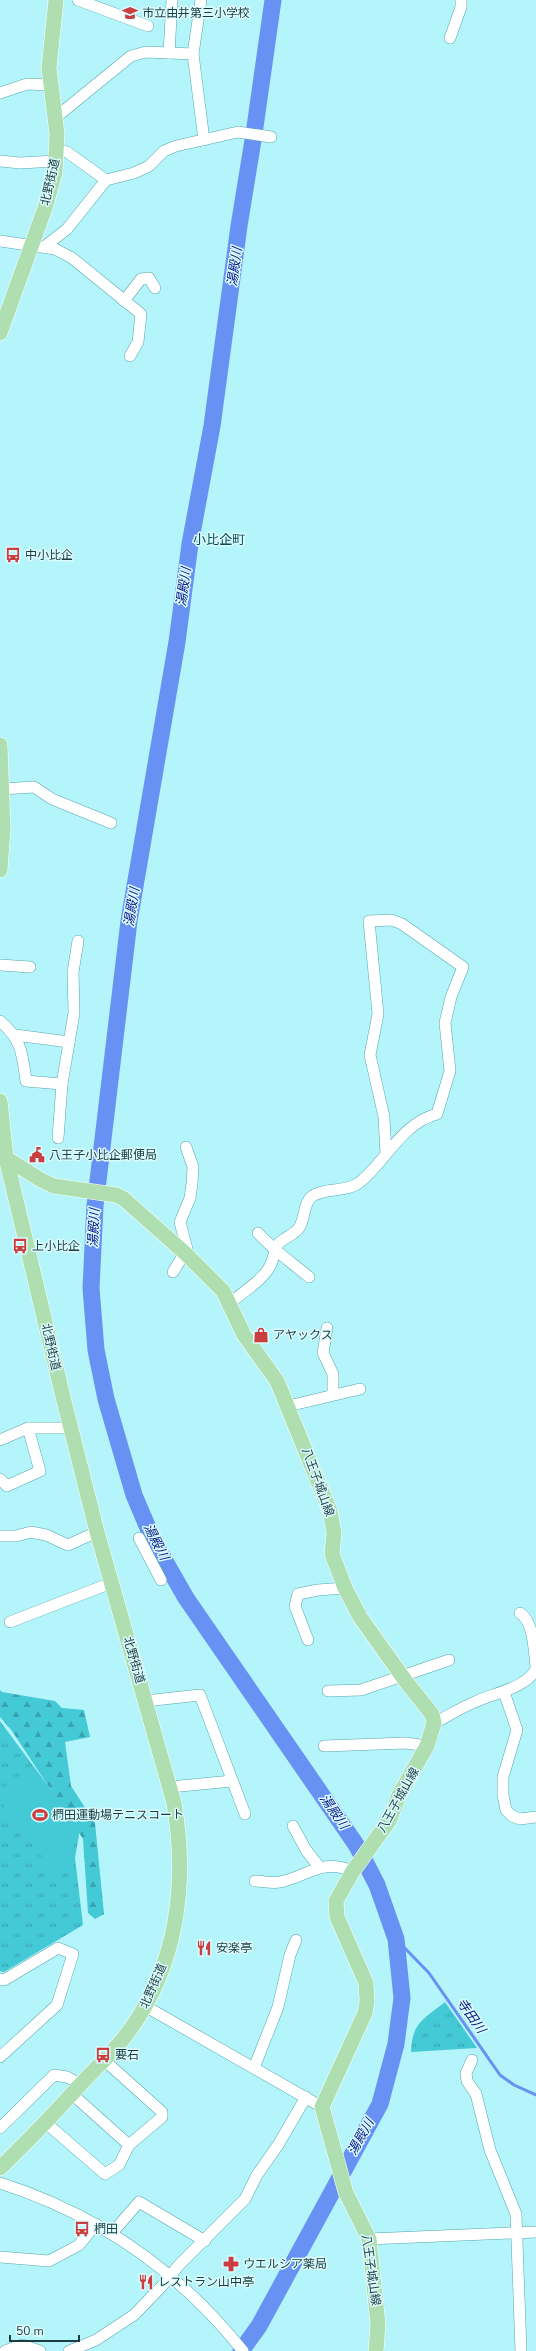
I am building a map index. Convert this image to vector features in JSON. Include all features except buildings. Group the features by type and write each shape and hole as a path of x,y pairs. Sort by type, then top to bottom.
{"main road":[{"name":"北野街道","path":"0,333 38,247 57,155 55,118 50,85 49,52 56,0"},
{"path":"0,745 3,838 0,870"},
{"name":"北野街道","path":"0,1101 3,1157 97,1532 170,1787 179,1832 179,1894 172,1936 166,1959 145,2006 126,2035 104,2060 46,2123 0,2168"},
{"name":"八王子城山線","path":"3,1157 48,1184 60,1188 112,1194 130,1203 186,1254 220,1288 230,1303 244,1335 277,1381 330,1511 334,1527 332,1554 345,1588 360,1617 401,1675 428,1707 434,1723 428,1746 399,1795 389,1821 353,1871"},
{"path":"322,2107 365,2013 367,2001 367,1989 362,1971 336,1911 337,1897 353,1871"},
{"name":"八王子城山線","path":"322,2107 346,2193 369,2239 378,2324 376,2351"}],"street":[{"path":"78,0 148,26"},
{"path":"169,53 172,0"},
{"path":"201,0 193,54 204,140"},
{"path":"450,38 461,7 461,0"},
{"path":"55,118 127,58 146,52 193,54"},
{"path":"0,94 27,84 50,85"},
{"path":"38,247 67,229 106,180 134,173 148,166 164,151 238,132 270,137"},
{"path":"0,161 20,164 67,152 106,180"},
{"path":"0,241 55,248 72,258 141,314 138,342 130,356"},
{"path":"124,301 142,279 149,278 155,288"},
{"path":"2,789 34,787 52,799 111,823"},
{"path":"230,1303 261,1277 270,1266 279,1243 300,1227 312,1197 317,1194 345,1190 359,1184 372,1172 396,1142 427,1117 437,1114 439,1111 443,1089 450,1071 445,1023 451,997 463,967 402,924 392,920 369,921 378,1014 370,1054 384,1117 386,1154"},
{"path":"58,1138 62,1084 74,1012 73,972 78,940"},
{"path":"0,965 30,967"},
{"path":"0,1021 15,1035 22,1055 26,1081 62,1084"},
{"path":"15,1035 69,1042"},
{"path":"173,1272 186,1254 188,1244 180,1222 190,1198 193,1167 186,1147"},
{"path":"258,1233 270,1247 309,1277"},
{"path":"327,1328 323,1353 333,1374 333,1394"},
{"path":"288,1406 333,1394 360,1389"},
{"path":"0,1440 28,1428 71,1428"},
{"path":"0,1479 7,1486 40,1471 28,1428"},
{"path":"0,1536 16,1536 31,1532 46,1535 68,1545 97,1532"},
{"path":"139,1538 161,1580"},
{"path":"10,1622 111,1583"},
{"path":"308,1640 295,1606 298,1594 318,1590 345,1588"},
{"path":"434,1723 476,1701 504,1692 533,1675 536,1667 533,1628 525,1616 520,1613"},
{"path":"328,1692 361,1690 401,1675 449,1660"},
{"path":"504,1692 518,1730 503,1777 503,1795 506,1810 512,1816 520,1819 536,1817"},
{"path":"145,1701 200,1695 245,1814"},
{"path":"324,1746 406,1743 428,1746"},
{"path":"170,1787 232,1781"},
{"path":"293,1826 306,1850 320,1868"},
{"path":"255,1881 280,1883 320,1868 339,1866 353,1871"},
{"path":"254,2068 278,2007 287,1965 296,1940"},
{"path":"0,1979 4,1980 58,1948 73,1954 57,2005 0,2057"},
{"path":"145,2006 322,2107"},
{"path":"46,2123 105,2174 119,2165 129,2145 162,2117 162,2112 104,2060"},
{"path":"472,2060 466,2073 467,2081 476,2094 490,2150 516,2214 520,2351"},
{"path":"0,2128 54,2075 68,2076 76,2089 129,2145"},
{"path":"69,2351 96,2340 134,2315 249,2194 257,2175 278,2145 306,2097"},
{"path":"0,2183 63,2207 112,2233 170,2276 202,2305 243,2351"},
{"path":"112,2233 138,2202 205,2241"},
{"path":"0,2257 49,2261 79,2245 96,2224"},
{"path":"369,2239 536,2232"},
{"path":"5,2351 22,2344 40,2351"}],"green space":[{"path":"0,1690 2,1692 55,1701 62,1708 84,1710 90,1737 65,1742 71,1786 95,1823 104,1914 95,1919 88,1913 83,1839 12,1731 0,1717"},
{"path":"0,1721 80,1829 75,1858 83,1925 4,1972 0,1971"},
{"name":"椚田運動場テニスコート","path":"32,1766 80,1829 63,1842 75,1858 55,1874 0,1801 0,1790"},
{"path":"445,2002 477,2048 411,2052 414,2034 420,2022"}],"waterway":[{"name":"湯殿川","path":"241,2351 259,2326 380,2104 396,2044 402,1998 396,1939 377,1885 357,1846 186,1598 154,1542 134,1495 106,1399 96,1350 91,1288 95,1206 129,921 177,642 190,544 212,426 239,226 273,0"},
{"name":"寺田川","path":"396,1939 429,1973 500,2075 514,2085 536,2095"}],"place":[{"name":"市立由井第三小学校","path":"130,13"},
{"name":"中小比企","path":"13,555"},
{"name":"八王子小比企郵便局","path":"37,1155"},
{"name":"上小比企","path":"20,1246"},
{"name":"アヤックス","path":"261,1335"},
{"name":"椚田運動場テニスコート","path":"40,1815"},
{"name":"安楽亭","path":"204,1948"},
{"name":"要石","path":"103,2055"},
{"name":"椚田","path":"82,2229"},
{"name":"ウエルシア薬局","path":"231,2264"},
{"name":"レストラン山中亭","path":"146,2282"}],"district":[{"name":"小比企町","path":"219,540"}]}
